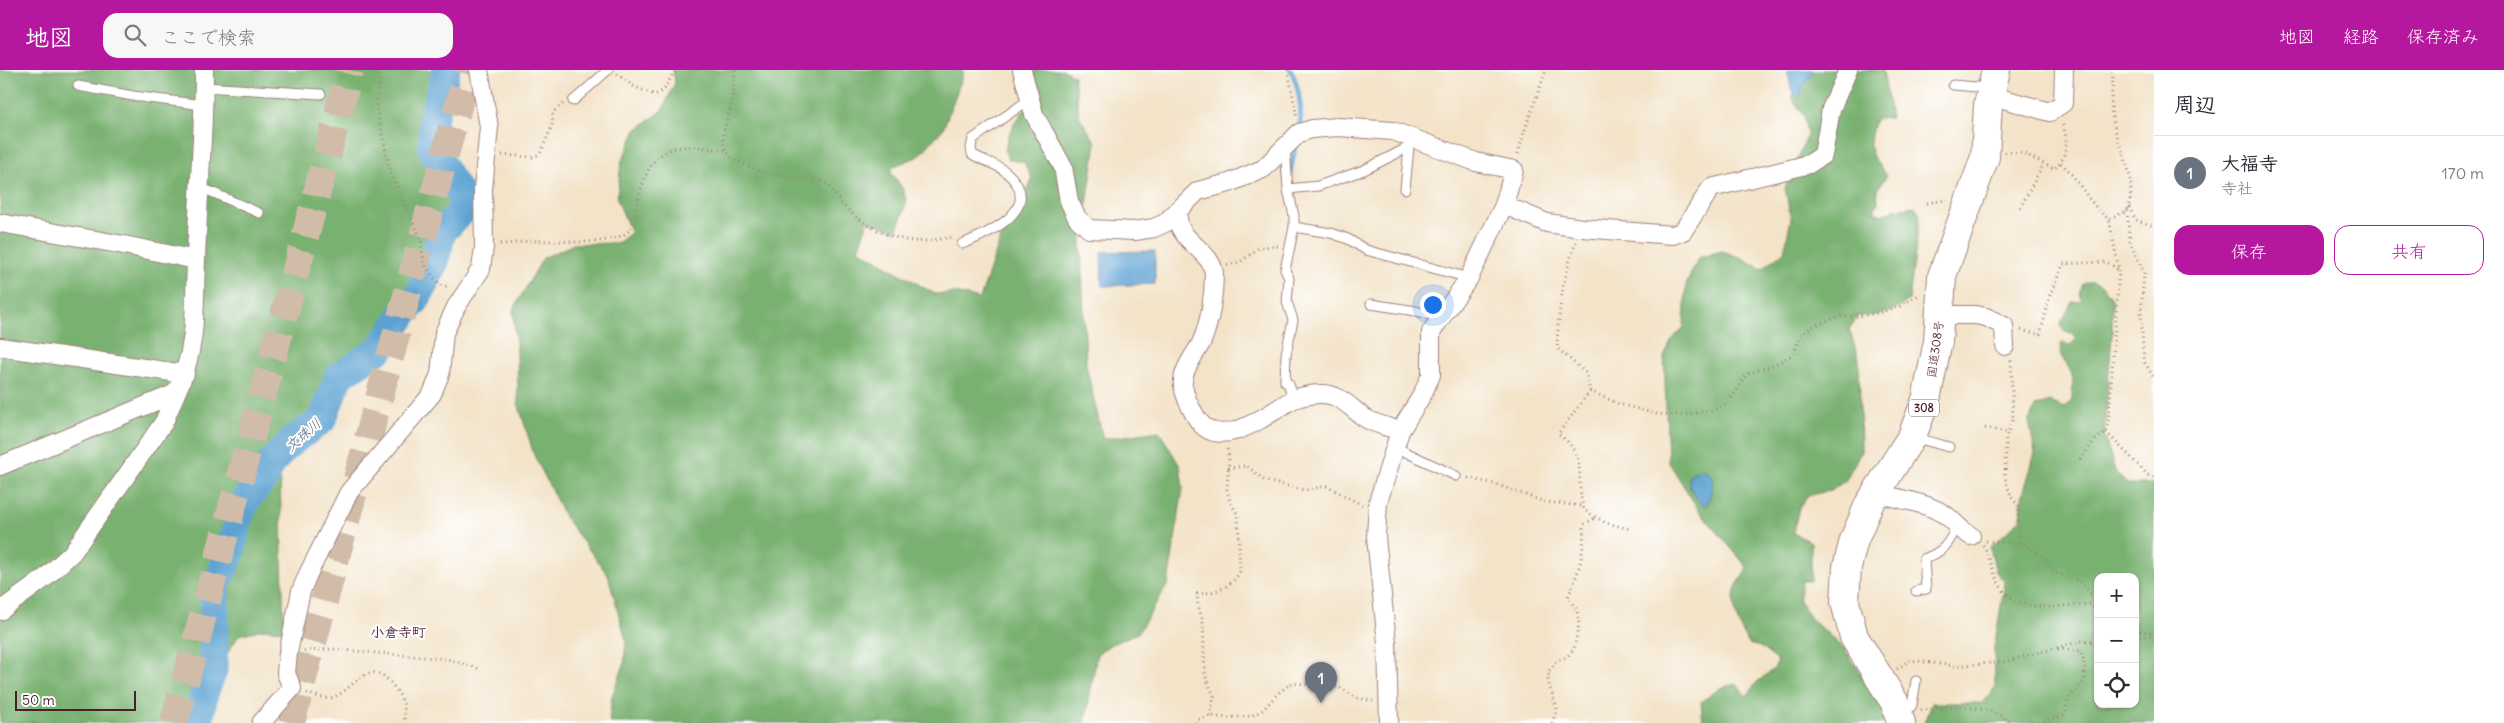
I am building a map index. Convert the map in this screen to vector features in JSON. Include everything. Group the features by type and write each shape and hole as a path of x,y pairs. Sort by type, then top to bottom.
{"highway":[{"name":"国道308号","path":"1904,716 1854,637 1846,602 1850,552 1861,522 1875,494 1912,436 1921,418 1929,390 1942,276 1986,152 1992,84"}],"street":[{"path":"261,723 292,688 286,673 288,653 301,591 330,528 349,492 432,394 440,374 444,333 456,307 481,269 484,243 482,208 489,127 479,70"},
{"path":"1022,70 1034,114 1063,167 1069,201 1077,218 1089,229 1135,231 1154,228 1165,222 1198,191 1229,183 1263,170 1299,133 1338,127 1393,131 1411,142 1476,162 1514,170 1504,205 1469,278 1431,332 1431,375 1398,439 1378,510 1376,537 1387,643 1389,723"},
{"path":"1504,205 1547,223 1586,229 1673,235 1683,231 1711,188 1809,164 1823,155 1831,109 1848,70"},
{"path":"1992,84 2044,111 2050,112 2063,102 2064,70"},
{"path":"0,611 46,578 72,553 164,422 185,374 196,312 196,260 204,79"},
{"path":"1176,210 1181,229 1214,272 1210,313 1202,340 1189,363 1183,384 1188,404 1201,426 1216,434 1228,433 1276,411 1292,400 1320,394 1336,396 1353,406 1365,418 1398,439"},
{"path":"0,223 115,243 196,260"},
{"path":"1940,303 2004,326 2005,346"},
{"path":"0,347 185,374"},
{"path":"0,466 176,393"},
{"path":"1875,494 1930,508 1946,516 1964,531"}],"lane":[{"path":"573,101 609,70"},
{"path":"204,79 321,94"},
{"path":"1953,85 1992,84"},
{"path":"78,86 133,96 203,105"},
{"path":"962,244 983,236 1012,216 1021,201 1020,191 1006,172 972,154 973,139 1030,99"},
{"path":"1288,189 1318,186 1364,170 1411,142"},
{"path":"1404,190 1411,142"},
{"path":"1285,147 1288,189 1294,216 1294,227 1285,270 1288,278 1287,302 1293,320 1286,354 1285,382 1289,384 1292,400"},
{"path":"200,186 259,212"},
{"path":"1294,227 1331,233 1348,239 1366,250 1469,278"},
{"path":"1372,304 1416,311 1441,318"},
{"path":"1912,436 1949,447"},
{"path":"1398,439 1456,476"},
{"path":"1916,591 1926,589 1924,559 1942,551 1964,531"},
{"path":"1904,716 1916,681"}],"path":[{"path":"377,70 379,79 376,106 385,150 391,174 421,240 424,264 438,283 444,287 474,279"},
{"path":"609,70 633,86 655,95 664,90 675,70"},
{"path":"734,70 730,107 725,121 723,139 726,151 736,160 751,168 795,179 818,180 826,183 843,205 853,214 871,226 891,234 914,241 983,236"},
{"path":"1288,70 1299,133"},
{"path":"1514,170 1524,132 1546,70"},
{"path":"2113,70 2112,119 2132,179 2127,211 2130,242 2144,273 2141,314 2145,363 2154,378"},
{"path":"486,155 532,157 540,154 552,126 553,112 559,106 573,101"},
{"path":"1986,152 2023,153 2054,169 2061,163 2067,136 2056,108"},
{"path":"484,243 597,240 626,233 632,226 635,218 641,185 648,171 659,158 669,150 680,148 726,151"},
{"path":"2061,163 2073,174 2094,206 2109,219 2119,270 2106,432 2094,441 2080,460"},
{"path":"2020,208 2044,165"},
{"path":"2128,206 2136,220 2154,226"},
{"path":"2109,219 2127,211"},
{"path":"1586,229 1578,238 1568,263 1561,297 1557,348 1586,372 1590,391 1558,434 1566,440 1576,453 1580,464 1580,496 1584,510 1595,518 1630,529"},
{"path":"1211,266 1240,262 1260,247 1289,245"},
{"path":"2004,326 2015,327 2028,334 2040,335 2050,295 2063,264 2107,262 2119,270"},
{"path":"1590,391 1618,404 1657,414 1683,415 1713,410 1728,403 1748,374 1776,364 1794,354 1800,336 1822,322 1840,316 1853,317 1882,312 1900,306 1924,292 1940,303"},
{"path":"2005,346 2011,360 2012,369 2013,420 2007,432 2005,478 2009,492 2018,505 2020,541"},
{"path":"1985,428 2007,432"},
{"path":"2106,432 2148,474 2154,477"},
{"path":"1210,716 1214,696 1204,675 1204,622 1198,605 1198,594 1212,593 1228,585 1236,578 1240,571 1239,524 1227,489 1228,433"},
{"path":"1228,468 1247,466 1265,481 1305,490 1327,486 1366,507 1378,510"},
{"path":"1456,476 1474,478 1495,484 1545,502 1583,506"},
{"path":"1552,723 1556,709 1549,688 1549,671 1557,661 1567,657 1574,649 1579,624 1577,610 1568,597 1576,580 1584,535 1583,525 1595,518"},
{"path":"1964,531 1987,542 2017,544 2020,541"},
{"path":"1964,531 1984,546 2001,588 2009,595 2028,605 2046,609 2090,604 2094,608"},
{"path":"2020,541 2039,553 2048,562 2053,572 2081,582 2094,598"},
{"path":"2139,631 2154,634"},
{"path":"2139,637 2154,634"},
{"path":"1880,679 1910,660 1955,666 1984,664 2022,658 2082,641 2094,641"},
{"path":"2039,723 2065,715 2068,699 2086,680 2084,660 2080,650 2056,648"},
{"path":"288,653 331,649 448,659 480,668"},
{"path":"292,688 321,698 334,697 362,676 373,673 385,676 405,704 404,723"},
{"path":"1196,723 1196,720 1210,716 1228,718 1251,716 1263,710 1278,693 1292,683 1338,687 1357,698 1389,704"},
{"path":"1904,716 1918,710 1960,707 1989,709 2012,723"}],"green space":[{"path":"0,70 442,70 431,122 430,149 462,203 439,232 429,263 412,297 397,308 379,344 334,372 318,416 296,447 280,475 284,631 263,629 239,635 217,670 193,723 0,723"},
{"path":"673,70 963,70 962,78 943,129 919,156 892,167 891,173 898,181 906,201 896,231 868,221 858,249 935,294 955,293 980,299 1002,234 1017,217 1032,179 1024,162 1009,160 1005,152 1012,127 1038,95 1032,70 1064,70 1074,76 1079,116 1096,143 1081,245 1086,365 1103,439 1159,431 1180,466 1183,488 1168,584 1138,633 1111,644 1097,654 1085,723 609,723 612,696 624,665 626,640 608,575 566,519 534,455 518,403 517,352 513,310 543,258 574,244 618,243 631,233 617,199 621,163 636,130 662,111 675,83"},
{"path":"1801,70 1883,70 1891,118 1875,119 1871,137 1870,149 1872,155 1887,175 1877,190 1878,202 1874,211 1882,215 1895,209 1915,206 1920,215 1909,300 1898,308 1886,313 1858,316 1849,329 1859,359 1861,452 1845,481 1831,490 1807,496 1799,508 1793,533 1811,542 1811,581 1802,581 1799,600 1812,620 1845,649 1893,723 1703,723 1701,702 1720,688 1736,684 1747,696 1756,683 1774,669 1778,661 1760,647 1749,644 1737,619 1734,605 1735,591 1747,567 1698,509 1668,461 1664,356 1672,340 1684,327 1686,285 1698,258 1722,251 1740,257 1762,269 1784,252 1791,219 1785,188 1807,136 1804,116 1792,98"},
{"path":"2092,281 2103,286 2112,298 2112,334 2104,436 2116,473 2127,484 2154,484 2154,723 1924,723 1932,703 1983,703 1995,686 1994,648 2005,582 1996,572 1990,547 2021,519 2022,498 2035,453 2029,421 2035,407 2050,402 2064,408 2072,400 2072,375 2062,358 2060,348 2062,343 2070,345 2076,339 2072,333 2065,332 2060,325 2072,302 2082,301 2079,293 2083,284"}],"water":[{"path":"1787,70 1815,70 1803,86 1799,98 1792,92"},
{"path":"1155,251 1155,284 1102,286 1101,252"},
{"path":"1701,469 1708,472 1713,479 1710,497 1706,506 1695,497 1689,484 1689,475"}],"waterway":[{"name":"文珠川","path":"199,723 204,693 213,671 215,587 231,552 239,515 246,500 266,476 272,462 290,443 322,420 339,376 380,349 405,312 416,300 434,264 442,232 467,206 432,149 433,120 446,70"},
{"path":"1291,70 1300,99 1301,115 1299,129"},
{"path":"1290,173 1296,144"}],"tunnel":[{"path":"174,723 350,70"},
{"path":"291,723 468,70"}],"place":[{"name":"大福寺","path":"1321,703"}],"district":[{"name":"小倉寺町","path":"398,632"}]}
